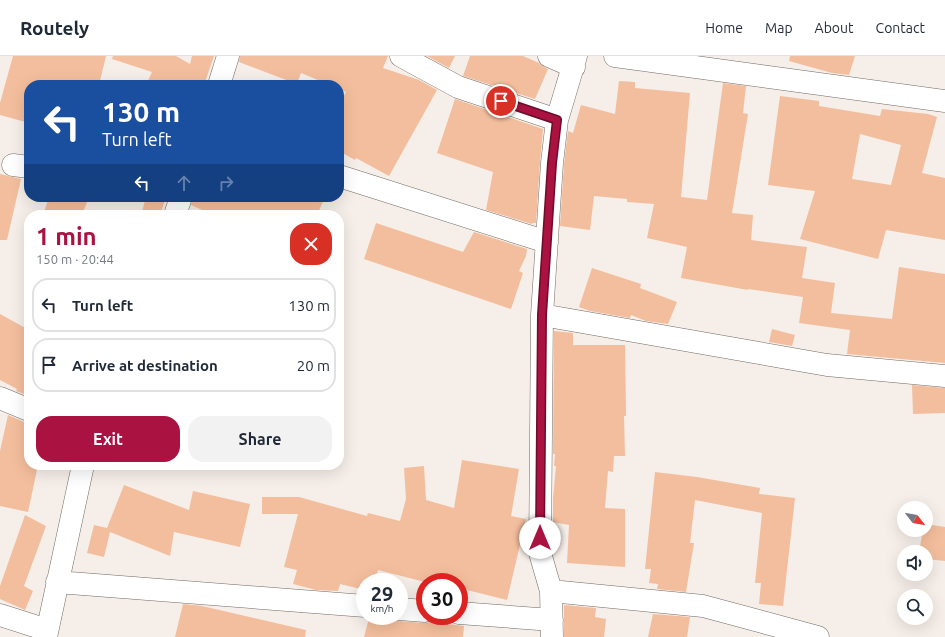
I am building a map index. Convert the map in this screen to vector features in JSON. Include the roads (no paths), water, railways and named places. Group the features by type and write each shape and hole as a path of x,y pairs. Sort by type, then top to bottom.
{"street":[{"path":"221,80 228,56"},
{"path":"401,56 458,87 557,120"},
{"path":"468,615 552,629 552,591 540,554 542,315 552,163 557,120 575,61 548,56"},
{"path":"615,56 945,102"},
{"path":"344,178 547,242"},
{"path":"542,315 827,365 945,376"},
{"path":"0,398 24,408"},
{"path":"0,616 46,633 82,470"},
{"path":"57,582 356,605"},
{"path":"552,591 703,606 818,637"}]}
